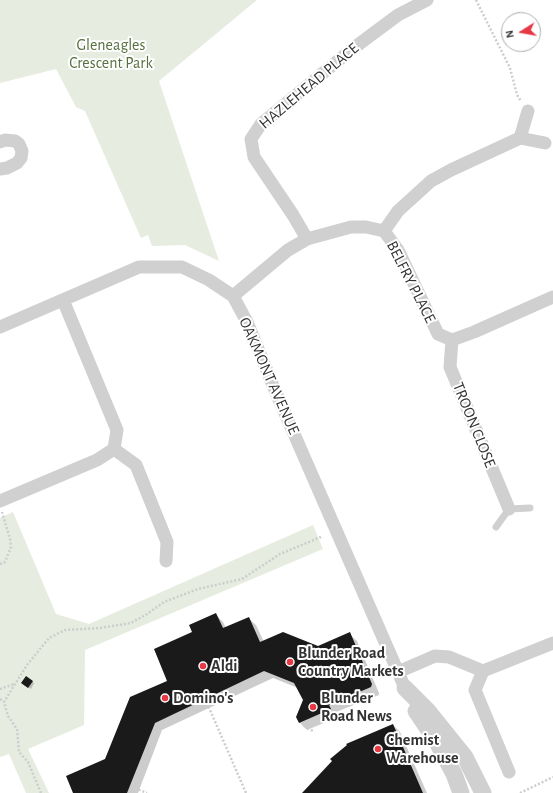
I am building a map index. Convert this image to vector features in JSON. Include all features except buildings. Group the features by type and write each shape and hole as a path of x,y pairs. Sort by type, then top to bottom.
{"street":[{"name":"HAZLEHEAD PLACE","path":"306,239 293,215 254,157 251,139 261,124 351,50 398,15 427,0"},
{"path":"520,138 528,110"},
{"path":"384,231 398,211 431,181 451,170 520,138 545,143"},
{"path":"0,142 5,140 15,140 19,144 22,151 21,158 17,164 0,169"},
{"name":"BELFRY PLACE","path":"232,296 288,250 306,239 351,227 366,227 384,231 398,250 438,334 452,340"},
{"name":"OAKMONT AVENUE","path":"0,327 139,267 182,267 209,280 232,296 247,322 274,388 338,531 405,688 419,716 437,742 454,774 461,793"},
{"path":"452,340 474,332 553,297"},
{"path":"0,501 97,460 114,449 117,430 63,300"},
{"name":"TROON CLOSE","path":"452,340 450,367 508,509"},
{"path":"114,449 136,465 167,542 166,561"},
{"path":"398,672 435,656 449,657 483,671 553,643"},
{"path":"483,671 475,690 509,772"},
{"name":"OAKMONT AVENUE","path":"405,688 428,711 465,757 482,793"}],"lane":[{"path":"496,527 508,509 530,508"}],"path":[{"path":"476,0 510,68 517,95 528,110"},
{"path":"0,506 11,547 5,562 0,564"},
{"path":"4,702 27,665 49,638 65,630 100,628 131,623 164,602 198,589 242,579 280,554 321,537"},
{"path":"0,689 15,684"},
{"path":"0,699 4,702 8,716 17,729 19,752 28,762 41,793"},
{"path":"207,703 246,793"},
{"path":"304,726 313,731"},
{"path":"520,793 553,777"},
{"path":"135,788 147,793"}],"green space":[{"name":"Gleneagles Crescent Park","path":"0,0 257,0 159,81 219,261 185,245 152,246 148,235 141,238 85,111 76,107 56,69 0,83"},
{"path":"13,512 56,614 89,624 313,525 323,549 85,650 84,725 28,749 49,793 26,793 9,754 0,757 0,518"}],"place":[{"name":"Blunder Road Country Markets","path":"290,662"},
{"name":"Aldi","path":"203,666"},
{"name":"Domino's","path":"165,698"},
{"name":"Blunder Road News","path":"313,707"},
{"name":"Chemist Warehouse","path":"378,749"}]}
